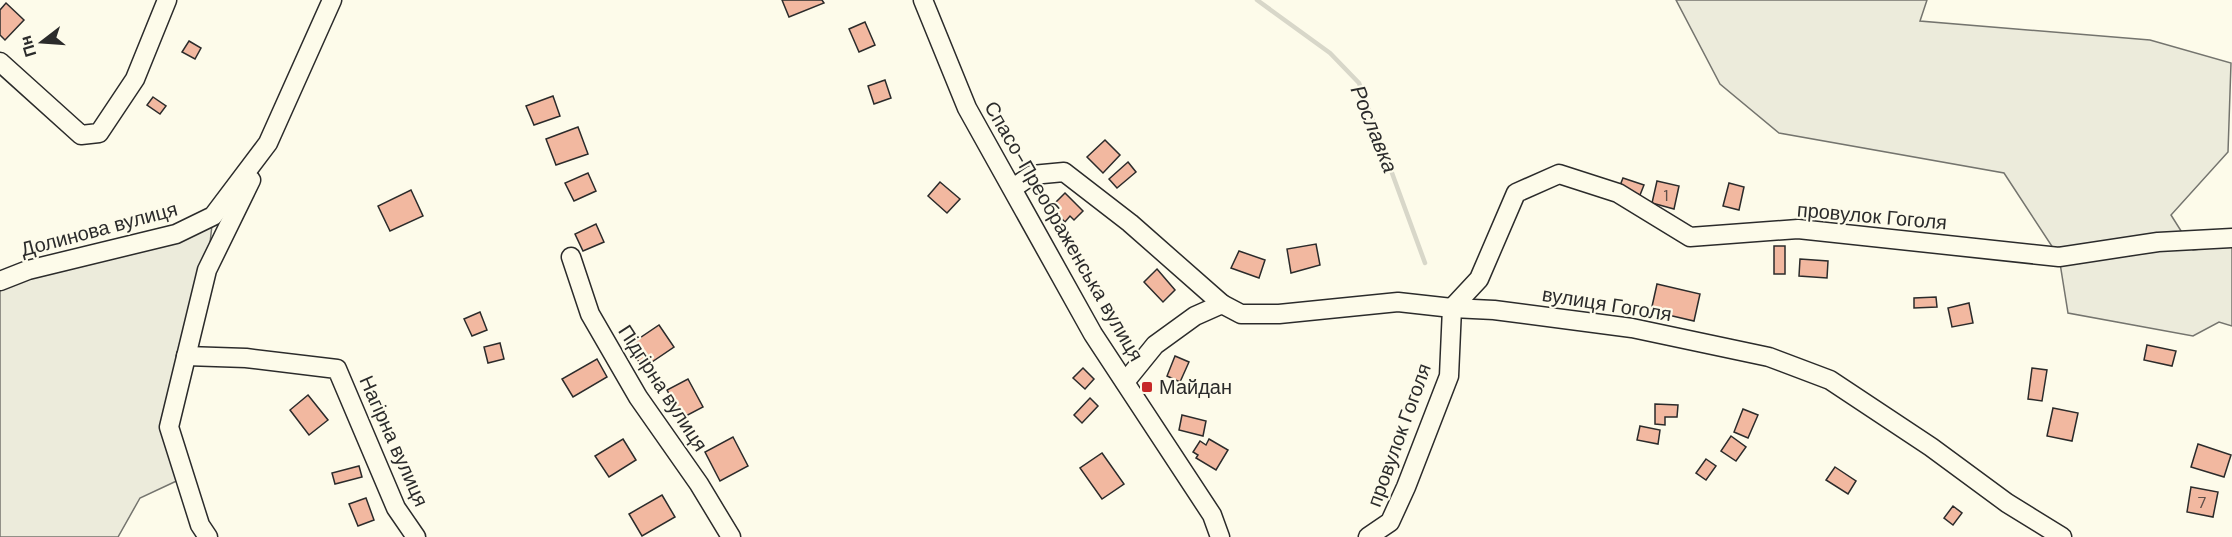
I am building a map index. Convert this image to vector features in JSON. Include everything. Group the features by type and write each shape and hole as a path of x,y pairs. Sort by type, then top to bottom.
{"street":[{"path":"0,62 81,135 99,133 135,79 167,0"},
{"name":"Долинова вулиця","path":"0,281 28,270 176,234 213,216 268,143 332,0"},
{"name":"Спасо-Преображенська вулиця","path":"923,0 967,108 1093,334 1212,515 1220,537"},
{"path":"208,537 200,525 169,427 207,270 268,143"},
{"path":"1013,188 1032,175 1064,171 1130,223 1222,304 1195,316 1155,345 1125,382"},
{"name":"провулок Гоголя","path":"1368,537 1390,522 1449,376 1452,308 1479,279 1516,193 1559,174 1618,193 1690,237 1798,229 2059,257 2158,242 2232,238"},
{"name":"Підгірна вулиця","path":"571,257 590,314 638,397 699,484 731,537"},
{"name":"вулиця Гоголя","path":"1222,304 1241,314 1279,314 1398,302 1494,310 1632,328 1769,357 1830,380 1931,447 2007,503 2062,537"},
{"name":"Нагірна вулиця","path":"186,356 246,358 337,369 396,508 416,537"}],"shaded area":[{"path":"1676,0 1927,0 1920,21 2150,40 2231,63 2228,152 2171,215 2193,250 2232,245 2232,326 2219,322 2193,336 2068,313 2059,257 2004,173 1779,133 1720,84"},
{"path":"213,216 207,270 169,427 185,477 140,498 118,537 0,537 0,281"}],"building":[{"path":"782,0 822,0 824,3 789,17"},
{"path":"6,3 24,20 5,40 0,35 0,10"},
{"path":"865,22 875,45 859,52 849,29"},
{"path":"189,41 201,48 195,59 182,52"},
{"path":"885,80 891,98 874,104 868,86"},
{"path":"553,96 560,116 534,125 526,106"},
{"path":"153,97 166,106 160,114 147,105"},
{"path":"578,127 588,154 556,165 546,139"},
{"path":"1105,140 1120,155 1103,173 1087,157"},
{"path":"1128,162 1136,172 1117,188 1109,179"},
{"path":"588,173 596,191 574,201 565,183"},
{"path":"1623,178 1644,185 1640,195 1619,188"},
{"path":"1657,181 1679,186 1674,209 1652,203"},
{"path":"940,182 960,199 947,213 928,196"},
{"path":"1729,183 1744,187 1739,210 1723,206"},
{"path":"411,190 423,216 390,231 378,206"},
{"path":"1065,193 1083,211 1074,220 1070,216 1065,222 1055,212 1059,209 1054,204"},
{"path":"596,224 604,242 583,251 575,234"},
{"path":"1316,244 1320,265 1291,273 1287,249"},
{"path":"1774,246 1785,246 1785,274 1774,274"},
{"path":"1239,251 1265,260 1259,278 1231,268"},
{"path":"1800,259 1828,261 1827,278 1799,276"},
{"path":"1157,269 1175,290 1163,302 1144,282"},
{"path":"1657,284 1700,294 1694,321 1651,311"},
{"path":"1936,297 1937,307 1914,308 1914,298"},
{"path":"1969,303 1973,323 1952,327 1948,308"},
{"path":"480,312 487,330 472,336 464,319"},
{"path":"659,325 674,347 643,368 628,346"},
{"path":"500,343 504,359 488,363 484,347"},
{"path":"2147,345 2176,351 2172,366 2144,360"},
{"path":"1175,356 1189,362 1180,382 1167,376"},
{"path":"597,359 607,377 573,397 562,379"},
{"path":"1083,368 1094,379 1085,389 1073,378"},
{"path":"2032,368 2047,370 2042,401 2028,399"},
{"path":"688,379 703,407 682,418 667,390"},
{"path":"308,395 328,420 309,435 290,410"},
{"path":"1090,398 1098,406 1082,423 1074,415"},
{"path":"1655,404 1678,405 1677,417 1665,417 1665,425 1655,424"},
{"path":"2053,408 2078,413 2072,441 2047,436"},
{"path":"1743,409 1758,415 1748,438 1734,432"},
{"path":"1182,415 1206,421 1203,436 1179,430"},
{"path":"1640,426 1660,430 1658,444 1637,440"},
{"path":"1731,436 1746,447 1736,461 1721,451"},
{"path":"733,437 748,466 720,481 705,452"},
{"path":"623,439 636,460 609,477 595,456"},
{"path":"1209,439 1228,450 1216,470 1196,458 1198,455 1193,452 1200,441 1206,445"},
{"path":"2198,444 2231,455 2224,477 2191,467"},
{"path":"1102,453 1124,484 1102,499 1080,468"},
{"path":"1706,459 1716,466 1706,480 1696,473"},
{"path":"359,466 362,477 335,484 332,473"},
{"path":"1835,467 1856,481 1848,494 1826,480"},
{"path":"2191,487 2218,492 2213,517 2187,512"},
{"path":"662,495 675,517 642,536 629,514"},
{"path":"366,498 374,520 358,526 349,504"},
{"path":"1953,506 1962,513 1953,525 1944,518"}],"waterway":[{"name":"Рославка","path":"1257,0 1330,53 1359,83 1425,263"}],"place":[{"name":"Майдан","path":"1147,387"}]}
